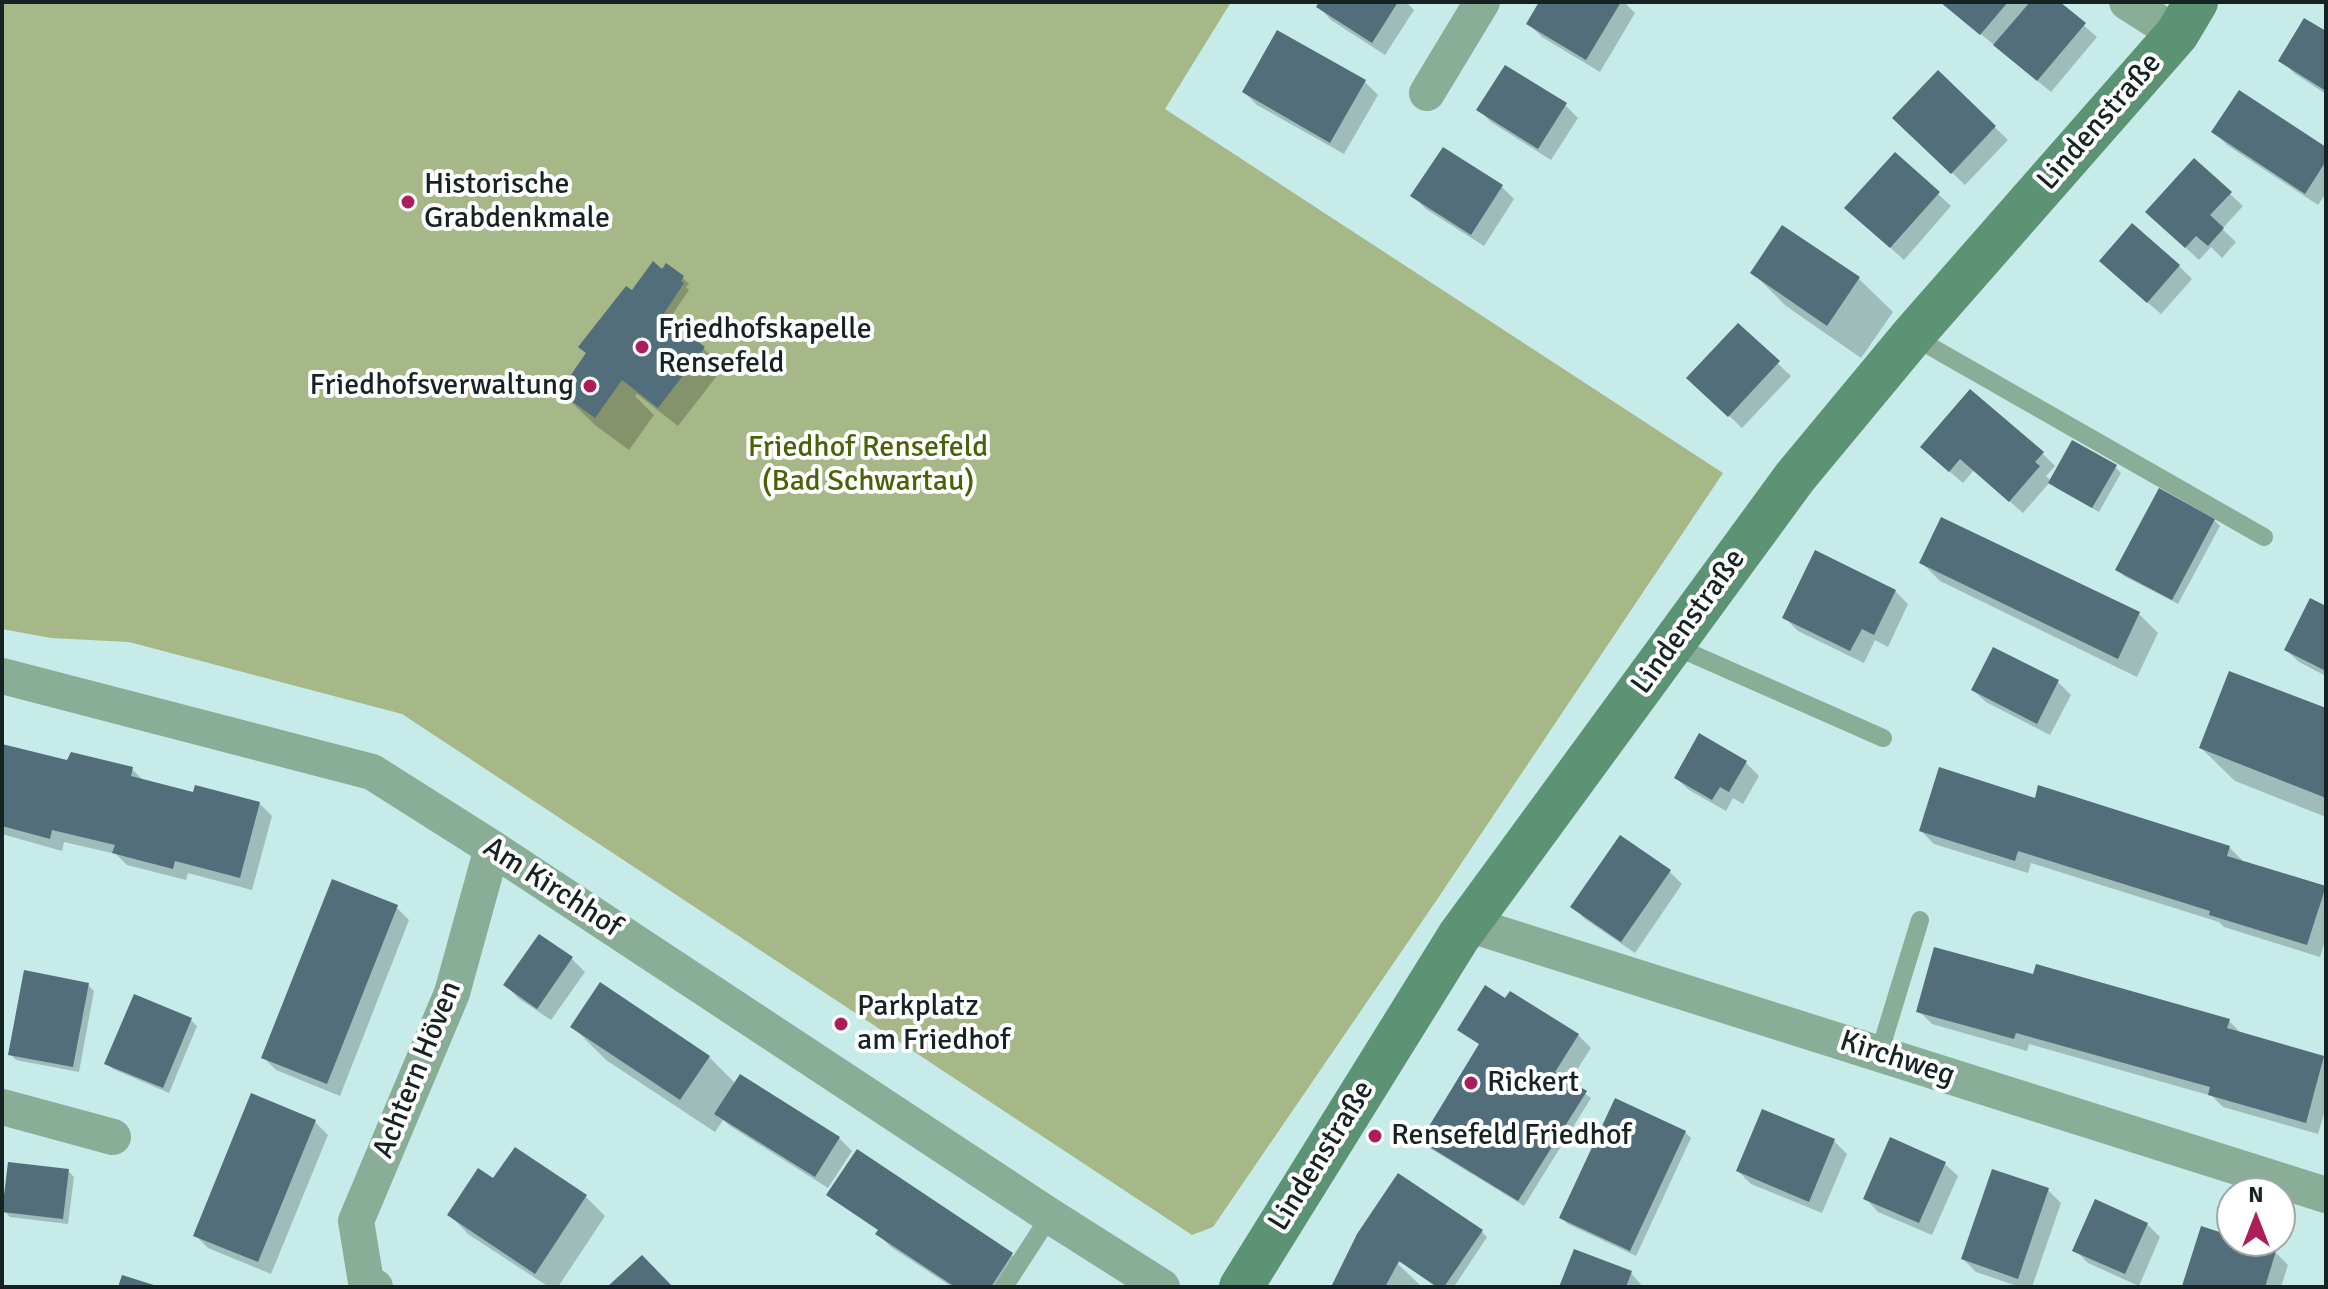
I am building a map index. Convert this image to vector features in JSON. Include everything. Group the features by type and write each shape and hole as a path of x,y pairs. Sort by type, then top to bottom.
{"street":[{"path":"1427,93 1482,2"},
{"path":"2127,2 2187,18"},
{"name":"Lindenstraße","path":"1241,1287 1468,924 1795,477 1912,336 2187,18"},
{"name":"Am Kirchhof","path":"2,676 372,772 1162,1287"},
{"name":"Achtern Höven","path":"375,1287 366,1282 356,1221 452,993 492,848"},
{"name":"Kirchweg","path":"1468,924 2326,1195"},
{"path":"2,1107 113,1137"}],"lane":[{"path":"1912,336 2264,537"},
{"path":"1672,645 1883,738"},
{"path":"1879,1054 1920,920"},
{"path":"1004,1287 1050,1216"}],"green space":[{"name":"Friedhof Rensefeld (Bad Schwartau)","path":"2,2 1231,2 1165,109 1723,473 1213,1227 1192,1235 402,714 129,642 51,638 2,629"}],"building":[{"path":"1319,2 1398,2 1372,43 1316,7"},
{"path":"1539,2 1621,2 1586,60 1526,24"},
{"path":"1940,2 2008,2 1980,35"},
{"path":"2030,2 2060,2 2086,23 2037,81 1993,45"},
{"path":"2304,18 2326,31 2326,91 2278,61"},
{"path":"1277,30 1366,80 1330,143 1242,92"},
{"path":"1505,65 1567,103 1538,149 1476,110"},
{"path":"1938,70 1996,126 1951,174 1892,118"},
{"path":"2239,90 2326,147 2326,161 2305,194 2211,132"},
{"path":"1443,147 1503,185 1471,235 1410,196"},
{"path":"1895,152 1940,192 1890,248 1844,208"},
{"path":"2194,158 2232,192 2210,215 2224,228 2208,246 2196,236 2185,248 2145,212"},
{"path":"2132,223 2180,265 2147,303 2099,261"},
{"path":"1782,225 1860,277 1827,326 1750,273"},
{"name":"Friedhofskapelle Rensefeld","path":"653,261 662,269 666,263 684,276 681,281 684,283 663,315 705,347 658,408 622,380 595,418 559,392 586,353 578,347 626,286 632,290"},
{"path":"1738,323 1780,361 1728,417 1686,378"},
{"path":"1970,389 2044,452 2035,462 2040,466 2009,502 1960,459 1949,472 1920,447"},
{"path":"2072,440 2117,465 2092,508 2048,483"},
{"path":"2159,488 2215,519 2172,600 2115,570"},
{"path":"1941,517 2140,612 2118,659 1919,563"},
{"path":"1815,550 1896,590 1874,635 1862,629 1850,651 1782,618"},
{"path":"2310,598 2326,606 2326,671 2284,650"},
{"path":"1993,647 2059,680 2037,724 1971,690"},
{"path":"2229,671 2326,708 2326,798 2199,748"},
{"path":"1699,733 1747,761 1729,792 1720,787 1712,800 1674,778"},
{"path":"2,744 67,760 71,752 133,767 131,776 193,792 195,785 260,802 240,878 175,861 173,869 112,853 115,845 52,830 50,839 2,826"},
{"path":"1939,767 2035,798 2038,785 2230,846 2227,856 2326,886 2307,945 2018,851 2015,861 1919,831"},
{"path":"1620,835 1671,870 1621,942 1570,907"},
{"path":"332,879 398,905 327,1084 261,1058"},
{"path":"539,934 573,957 537,1009 503,985"},
{"path":"1934,947 2033,974 2036,964 2230,1019 2227,1028 2324,1056 2306,1123 2208,1095 2210,1087 2016,1033 2014,1039 1916,1012"},
{"path":"24,970 89,983 73,1067 8,1055"},
{"path":"600,982 710,1056 680,1100 570,1027"},
{"path":"1485,985 1505,998 1510,991 1579,1034 1555,1072 1587,1091 1518,1201 1420,1141 1479,1044 1457,1030"},
{"path":"134,994 192,1018 163,1088 104,1064"},
{"path":"740,1074 840,1137 815,1177 714,1114"},
{"path":"251,1093 316,1120 258,1262 193,1236"},
{"path":"1615,1098 1686,1131 1630,1251 1559,1218"},
{"path":"1762,1109 1835,1139 1809,1202 1736,1171"},
{"path":"1890,1137 1946,1162 1919,1223 1863,1199"},
{"path":"515,1147 587,1195 535,1274 447,1215 478,1168 493,1178"},
{"path":"857,1149 1013,1253 991,1287 955,1287 875,1234 878,1230 826,1195"},
{"path":"8,1162 69,1169 63,1219 2,1212"},
{"path":"1992,1169 2049,1188 2018,1279 1961,1259"},
{"path":"1398,1173 1483,1230 1444,1287 1437,1287 1399,1261 1385,1287 1331,1287 1357,1234"},
{"path":"2095,1199 2148,1223 2125,1274 2072,1251"},
{"path":"2201,1226 2216,1231 2216,1257 2274,1257 2265,1287 2182,1286"},
{"path":"1574,1249 1632,1271 1626,1287 1559,1287"},
{"path":"642,1255 673,1287 607,1287"},
{"path":"122,1275 157,1286 157,1287 118,1287"}],"place":[{"name":"Historische Grabdenkmale","path":"408,202"},
{"name":"Friedhofskapelle Rensefeld","path":"642,347"},
{"name":"Friedhofsverwaltung","path":"590,386"},
{"name":"Parkplatz am Friedhof","path":"841,1024"},
{"name":"Rickert","path":"1471,1083"},
{"name":"Rensefeld Friedhof","path":"1375,1136"}]}
